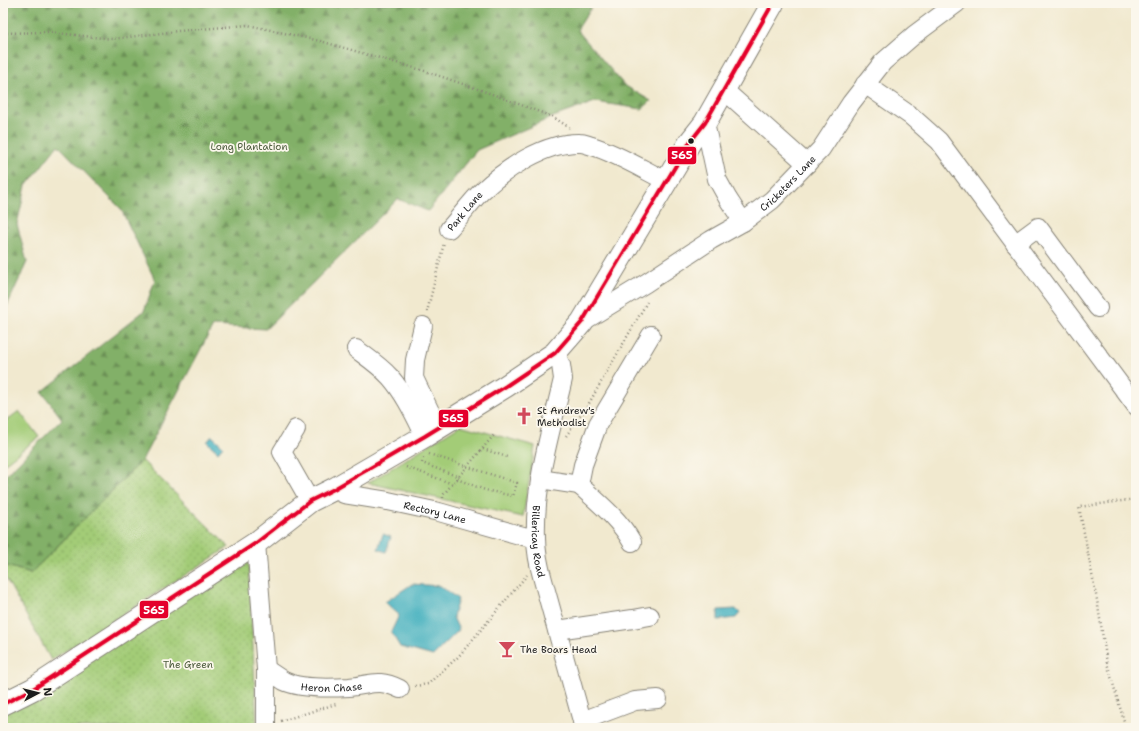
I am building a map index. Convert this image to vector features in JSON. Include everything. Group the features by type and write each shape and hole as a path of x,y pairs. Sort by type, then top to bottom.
{"main road":[{"path":"3,704 33,689 256,543 310,501 334,489 432,432 506,386 555,353 582,322 690,142 705,123 773,3"}],"street":[{"name":"Cricketers Lane","path":"582,322 654,278 711,240 743,222 772,200 821,149 865,84 883,62 914,35 957,3"},
{"path":"865,84 911,116 939,141 1136,406"},
{"path":"724,90 807,164"},
{"path":"705,123 717,179 743,222"},
{"name":"Park Lane","path":"449,229 481,192 503,174 544,150 563,145 581,143 604,150 666,181"},
{"path":"1015,244 1038,227 1098,308"},
{"path":"423,326 415,360 414,378 432,432"},
{"path":"579,485 583,465 598,424 651,335"},
{"path":"356,349 377,365 390,378 406,401 432,432"},
{"name":"Billericay Road","path":"555,353 561,365 563,379 540,479 536,538 538,561 583,724"},
{"path":"296,429 282,452 310,501"},
{"path":"540,479 579,485 609,512 624,528 632,542"},
{"name":"Rectory Lane","path":"334,489 344,494 388,501 439,512 523,536 536,538"},
{"path":"256,543 266,669 266,728"},
{"path":"557,630 650,616"},
{"name":"Heron Chase","path":"266,669 285,681 306,687 349,686 380,682 400,689"},
{"path":"583,724 635,700 658,699"}],"path":[{"path":"3,34 47,32 112,39 248,25 320,41 425,71 553,117 572,129"},
{"name":"Park Lane","path":"423,326 444,243 449,229"},
{"path":"566,437 588,405 648,299 656,284 654,278"},
{"path":"439,512 443,495 494,435"},
{"path":"483,449 507,457"},
{"path":"424,452 517,483 513,496 485,490 458,478 422,463 424,452"},
{"path":"405,467 453,484"},
{"path":"1126,728 1107,663 1097,600 1079,507 1136,499"},
{"path":"400,689 428,684 458,657 487,620 538,561"},
{"path":"266,728 291,717 343,702"}],"green space":[{"name":"Long Plantation","path":"3,3 594,3 577,30 624,85 651,101 642,109 595,102 553,117 477,150 428,211 398,199 266,329 213,326 142,460 31,573 3,565 3,478 62,419 42,392 144,311 155,280 121,209 58,145 26,186 17,224 27,262 3,315"},
{"path":"19,411 39,437 3,465 3,423"},
{"path":"460,425 535,446 523,517 368,483"},
{"path":"142,460 229,547 51,660 3,573 3,565 31,573"},
{"name":"The Green","path":"248,547 257,728 3,728 3,704"}],"water":[{"path":"212,436 223,446 218,452 207,442"},
{"path":"383,534 391,537 386,552 378,549"},
{"path":"412,584 440,586 458,599 453,617 459,630 433,656 400,647 391,632 399,615 385,602"},
{"path":"736,609 740,613 736,618 718,620 718,610"}],"transit line":[{"name":"565","path":"3,704 33,689 256,543 310,501 334,489 425,436 506,386 555,353 582,322 690,142 705,123 773,3"}],"place":[{"name":"St Andrew's Methodist","path":"524,416"},
{"name":"The Boars Head","path":"507,649"}]}
